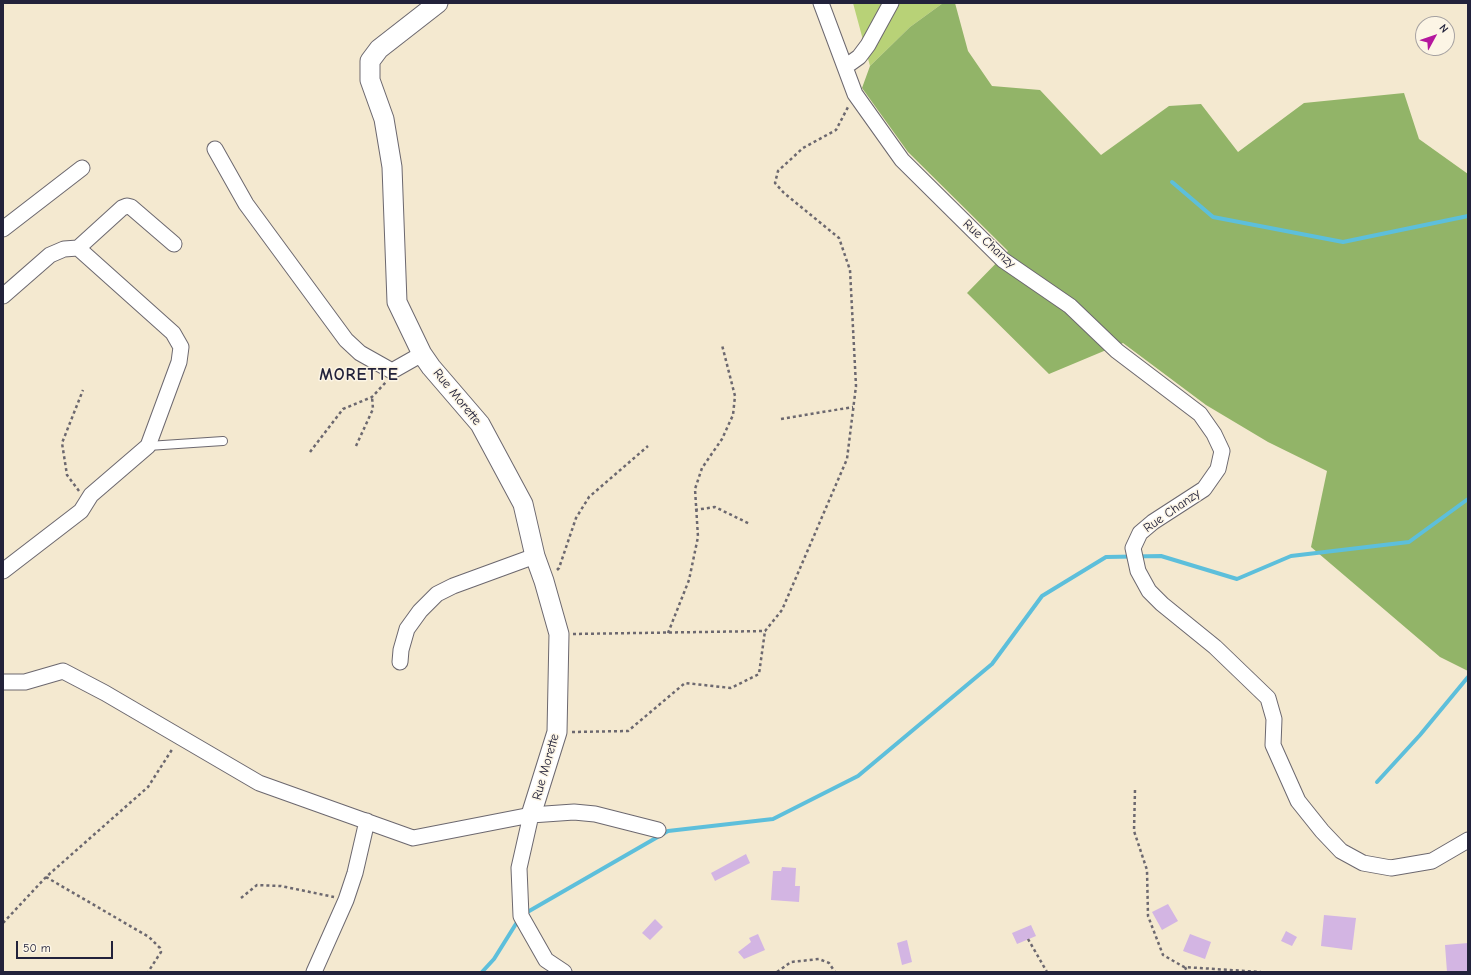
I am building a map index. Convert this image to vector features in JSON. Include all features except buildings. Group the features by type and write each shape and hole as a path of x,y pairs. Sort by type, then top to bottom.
{"street":[{"name":"Rue Morette","path":"438,3 379,49 370,61 370,80 384,119 392,167 397,302 422,354 431,367 480,424 523,504 535,556 544,581 559,634 557,732 531,815"},
{"name":"Rue Chanzy","path":"821,3 855,94 902,160 1001,258 1070,306 1117,351 1200,414 1214,434 1222,451 1218,469 1204,489 1153,522 1140,533 1133,548 1138,571 1149,591 1162,604 1215,647 1268,698 1274,718 1273,745 1298,801 1322,831 1341,851 1363,863 1391,868 1432,861 1468,840"},
{"path":"845,67 859,57 868,45 891,3"},
{"path":"215,149 246,204 346,340 360,353 392,371 422,354"},
{"path":"3,229 82,168"},
{"path":"3,296 50,255 64,249 78,248 122,208 127,206 131,207 174,244"},
{"path":"3,571 81,511 91,495 148,446 179,362 181,347 173,333 78,248"},
{"path":"400,662 401,650 407,629 420,611 437,594 453,586 535,556"},
{"path":"3,682 25,682 63,671 105,693 259,783 413,838 531,815 574,812 594,814 658,830"},
{"path":"531,815 519,868 521,916 546,960 564,972"},
{"path":"314,972 346,900 356,873 367,822"}],"lane":[{"path":"148,446 223,441"}],"path":[{"path":"557,732 628,731 684,684 731,688 759,674 765,631 782,610 847,459 856,386 850,270 839,238 784,193 775,183 778,171 803,148 836,130 855,94"},
{"path":"668,633 689,580 698,538 694,489 702,468 722,439 733,416 735,396 722,345"},
{"path":"310,452 343,409 372,397 384,384 392,371"},
{"path":"81,511 79,492 67,475 62,443 83,390"},
{"path":"356,446 373,409 372,397"},
{"path":"780,419 853,407"},
{"path":"544,581 559,568 576,518 589,497 648,446"},
{"path":"695,510 715,507 750,524"},
{"path":"559,634 765,631"},
{"path":"3,923 46,877 148,787 180,737"},
{"path":"1135,790 1134,831 1147,870 1148,916 1163,955 1184,966 1261,972"},
{"path":"46,877 149,937 160,948 161,952 148,972"},
{"path":"242,898 257,885 281,886 346,900"},
{"path":"1028,939 1047,972"},
{"path":"777,972 791,962 819,958 829,963 835,972"},
{"path":"1184,966 1188,972"}],"green space":[{"path":"853,3 943,3 910,27 870,66"},
{"path":"943,3 955,3 968,51 992,86 1040,90 1101,155 1169,106 1201,104 1238,152 1304,103 1404,93 1419,139 1468,174 1468,671 1440,657 1311,547 1327,471 1268,442 1206,405 1123,343 1049,374 967,293 1008,251 908,152 862,88 870,66 910,27"}],"waterway":[{"path":"1172,182 1213,217 1343,242 1468,216"},
{"path":"524,914 668,831 773,819 858,776 992,664 1042,596 1106,557 1161,556 1237,579 1291,556 1409,542 1468,499"},
{"path":"1377,782 1420,735 1468,677"},
{"path":"482,972 494,959 519,919"}],"district":[{"name":"MORETTE","path":"359,375"}]}
